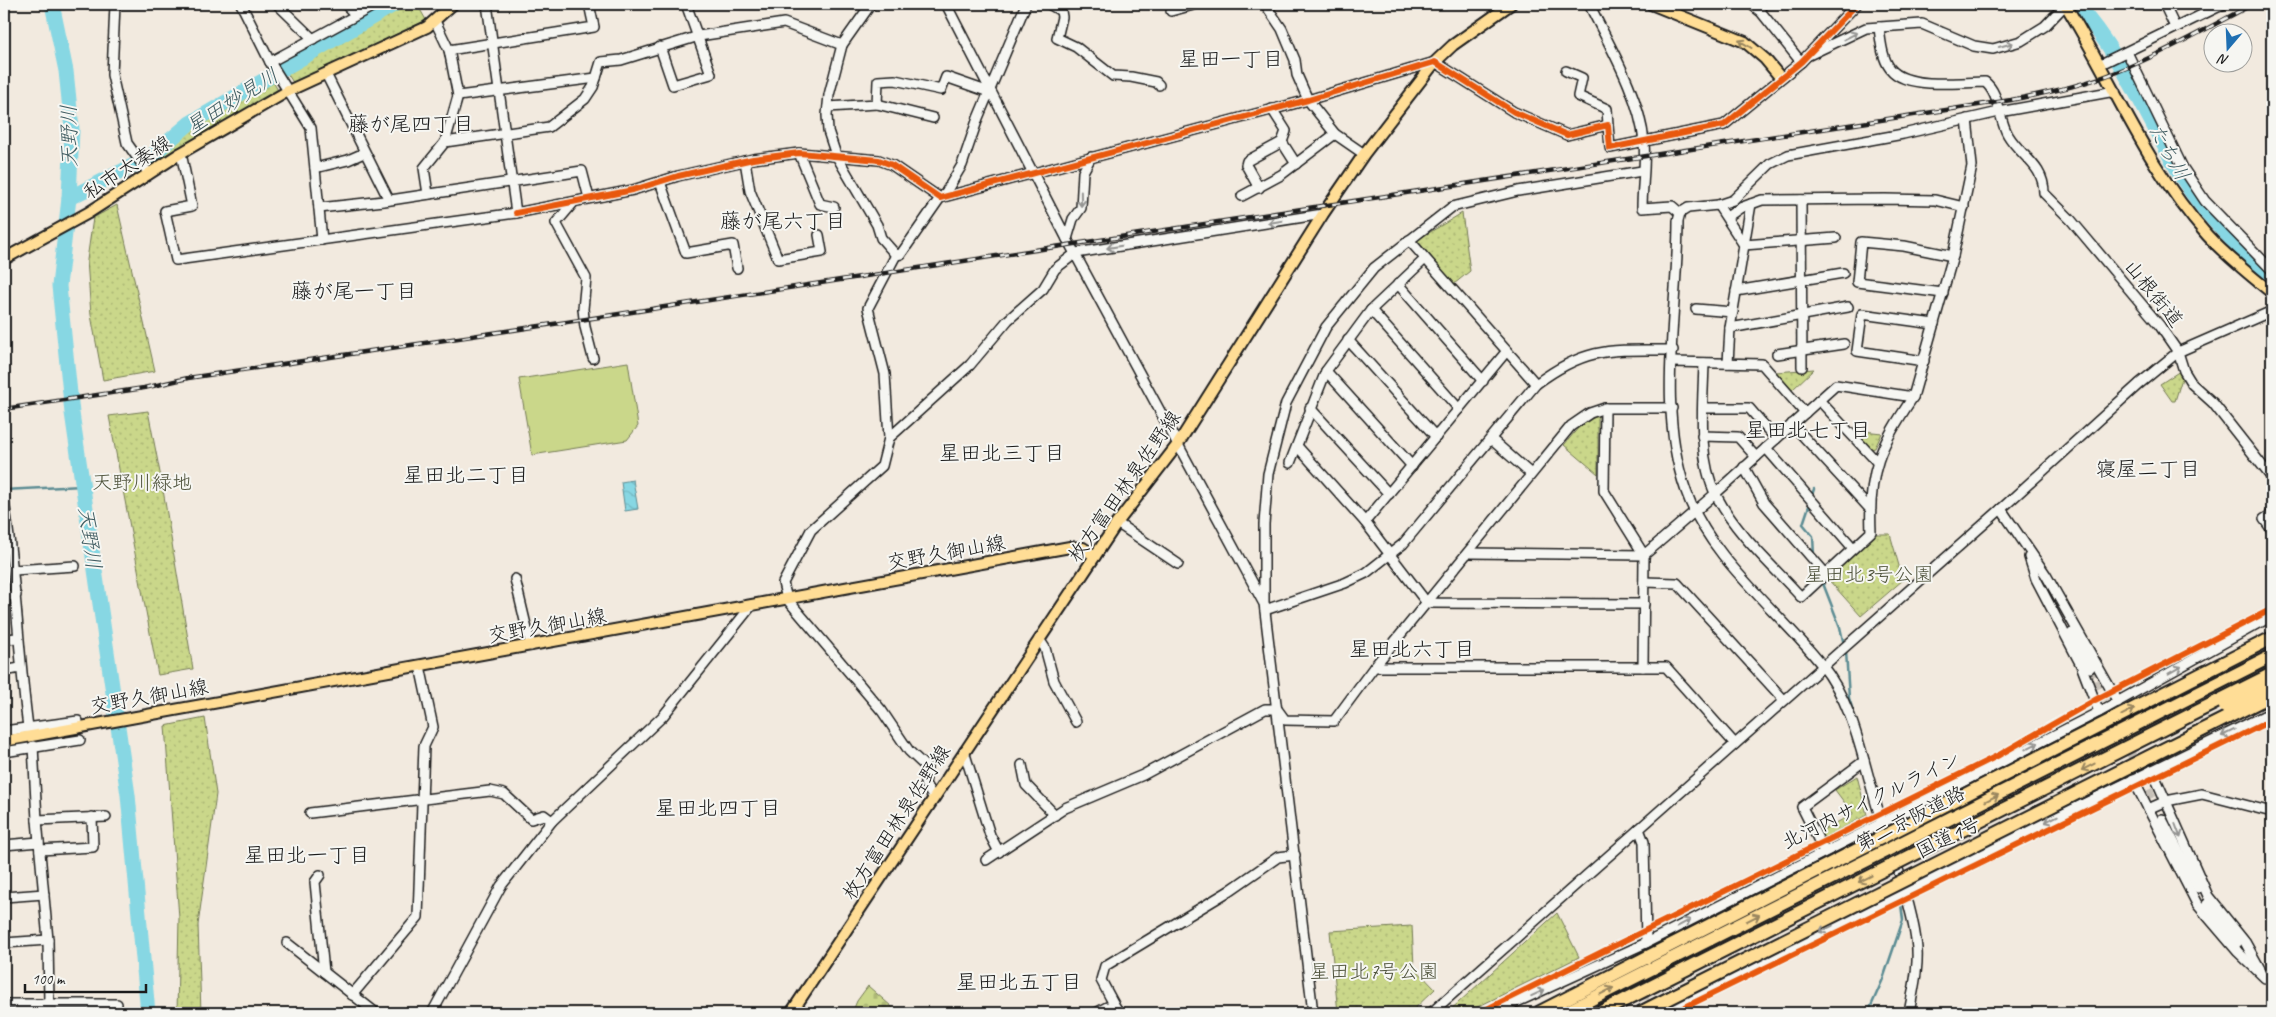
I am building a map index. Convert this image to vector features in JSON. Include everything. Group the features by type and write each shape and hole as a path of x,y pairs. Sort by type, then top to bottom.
{"highway":[{"name":"国道1号","path":"1538,1013 2272,638"},
{"path":"2103,741 2184,689 2272,646"},
{"name":"第二京阪道路","path":"1564,1013 2272,656"},
{"name":"第二京阪道路","path":"1599,1013 2272,674"},
{"path":"2112,755 2219,710 2272,684"},
{"name":"国道1号","path":"1640,1013 2272,695"}],"main road":[{"name":"私市太秦線","path":"4,259 88,213 144,166 181,152 288,91 427,27 452,4"},
{"name":"枚方富田林泉佐野線","path":"791,1013 1117,523 1178,444 1323,214 1364,154 1435,62 1454,45 1511,4"},
{"path":"1651,4 1744,42 1765,59 1780,77"},
{"path":"2066,4 2104,62 2115,91 2159,171 2207,235 2272,293"},
{"name":"交野久御山線","path":"4,740 1070,547 1083,548 1095,556"}],"street":[{"path":"114,4 112,75 127,142 144,166"},
{"path":"241,4 270,62 311,128 322,240"},
{"path":"277,4 313,39"},
{"path":"345,4 355,14"},
{"path":"270,62 355,14 377,4"},
{"path":"487,4 516,213"},
{"path":"449,50 594,28 589,4"},
{"path":"660,47 673,84 711,74 686,4"},
{"path":"871,4 842,45 828,107 828,131 836,155 877,225 881,238 896,255"},
{"path":"946,4 1067,238 1265,607"},
{"path":"933,797 925,784 927,768 909,751 882,711 787,599 782,584 811,530 882,466 889,438 885,374 868,308 896,255 900,254 941,198 962,165 990,90 1026,4"},
{"path":"1049,4 1058,7 1061,11 1062,17 1057,38 1076,47 1113,76 1131,77 1156,82 1159,85"},
{"path":"1171,11 1197,4"},
{"path":"1266,4 1282,29 1295,60 1297,75 1308,100 1335,134 1364,154"},
{"path":"1589,4 1625,78 1644,142 1642,208 1672,206 1680,213"},
{"path":"1751,4 1761,12 1803,59"},
{"path":"1566,71 1582,78 1578,96 1607,109 1610,148 1724,125 1803,59 1857,4"},
{"path":"1803,59 1866,28 1922,24 1974,46 1993,49 2021,41 2045,26 2066,4"},
{"path":"2164,4 2175,27"},
{"path":"2104,62 2224,4"},
{"path":"428,194 424,168 445,142 458,96 449,50 435,20"},
{"path":"445,142 506,132 549,128 585,99 593,87 601,62 621,60 699,36 784,23 842,45"},
{"name":"山根街道","path":"1879,27 1884,58 1894,72 1904,80 1953,84 1985,82 1992,88 2004,129 2013,144 2033,163 2044,179 2044,193 2071,220 2160,326 2178,352 2184,371 2192,384 2213,403 2272,478"},
{"path":"2123,54 2183,168 2205,202 2272,270"},
{"path":"181,152 192,206 165,211 176,260 516,213 633,190 745,161 800,153 879,160 892,165 941,198 1308,100 1435,62 1514,112 1567,135 1608,125"},
{"path":"326,74 389,200"},
{"path":"876,104 878,81 894,80 941,90 946,76 990,90"},
{"path":"458,96 596,78"},
{"path":"1909,1013 1915,975 1916,942 1904,891 1846,706 1822,665 1725,556 1686,493 1673,446 1672,362 1678,221 1680,213 1688,208 1733,200 1770,164 1788,155 1903,134 1967,118 2115,91"},
{"path":"828,107 876,104 933,118"},
{"path":"1259,188 1246,165 1247,161 1282,142 1286,131 1272,109"},
{"path":"1704,363 1702,436 1716,494 1739,529 1801,597 1871,532 1870,509 1877,462 1889,432 1913,397 1954,256 1972,166 1967,118"},
{"path":"1242,196 1259,188 1296,164 1335,134"},
{"path":"1067,238 1073,219 1081,208 1083,172 1093,152 1137,141"},
{"path":"1282,142 1296,164"},
{"path":"315,168 348,160 364,152"},
{"path":"800,153 820,204 834,207"},
{"path":"745,161 750,191 778,259 822,252 819,235"},
{"path":"1313,1013 1296,855 1265,607 1264,524 1268,474 1286,403 1326,327 1374,268 1452,208 1462,203 1518,191 1642,171"},
{"path":"319,208 389,200 582,172 589,198"},
{"path":"660,182 686,253 733,245 737,268"},
{"path":"1727,217 1740,208 1762,200 1935,200 1964,207"},
{"path":"1801,200 1802,367"},
{"path":"573,203 556,224 586,278 583,309 585,327 594,358"},
{"path":"1718,204 1744,245"},
{"path":"1728,364 1730,328 1752,204"},
{"path":"889,438 970,365 1008,320 1043,290 1055,269 1076,254 1323,214"},
{"path":"1744,245 1836,238"},
{"path":"1409,240 1536,384"},
{"path":"1943,293 1857,282 1861,242 1904,246 1954,256"},
{"path":"1290,463 1326,371 1371,310 1425,259"},
{"path":"1736,291 1843,272"},
{"path":"1398,284 1483,380"},
{"path":"1730,328 1848,307"},
{"path":"1696,309 1733,312"},
{"path":"1371,310 1459,409"},
{"path":"1431,1013 1822,665 2001,509 2100,417 2178,352 2272,311"},
{"path":"1924,361 1857,351 1862,314 1934,324"},
{"path":"1348,340 1436,437"},
{"path":"1778,354 1844,344"},
{"path":"1265,607 1346,583 1366,573 1391,554 1421,524 1536,384 1574,359 1601,351 1673,350"},
{"path":"1365,522 1506,352"},
{"path":"1672,362 1762,364 1805,413"},
{"path":"1326,371 1412,466"},
{"path":"1468,552 1644,555 1716,494 1836,385 1913,397"},
{"path":"1819,400 1877,462"},
{"path":"1310,408 1389,494"},
{"path":"1278,709 1285,720 1334,721 1374,667 1571,426 1590,413 1605,408 1672,408"},
{"path":"1605,408 1604,491 1644,555 1643,667"},
{"path":"1703,408 1749,408 1776,439"},
{"path":"1792,424 1870,509"},
{"path":"1702,436 1738,437 1756,456"},
{"path":"1491,439 1531,474"},
{"path":"1297,446 1365,522 1427,603"},
{"path":"1766,448 1853,548"},
{"path":"1744,467 1764,503 1825,573"},
{"path":"4,501 6,535 14,568 20,668 28,727"},
{"path":"2001,509 2046,575 2118,702"},
{"path":"2272,514 2264,519 2272,530"},
{"path":"1117,523 1178,564"},
{"path":"2027,549 2090,668"},
{"path":"2027,549 2036,579 2081,665 2099,712"},
{"path":"4,568 75,566"},
{"path":"515,579 531,646"},
{"path":"1644,582 1676,583 1784,700"},
{"path":"4,596 16,595"},
{"path":"1427,603 1644,604"},
{"path":"432,1013 501,886 552,821 662,716 752,605"},
{"path":"1493,1013 1646,943 2006,760 2118,702 2272,616"},
{"path":"4,639 18,638"},
{"path":"1039,639 1045,648 1054,681 1076,722"},
{"path":"352,995 418,917 424,746 433,727 420,666"},
{"path":"1374,667 1666,667 1735,744"},
{"path":"4,671 20,668"},
{"path":"986,860 1073,804 1143,775 1265,709 1278,709"},
{"path":"1654,1013 2272,712"},
{"path":"4,731 78,721"},
{"path":"4,752 80,740"},
{"path":"34,746 37,820 48,940 48,1003 46,1013"},
{"path":"964,751 990,835 999,852"},
{"path":"1953,801 1991,777 2006,760"},
{"path":"1824,851 1802,807 1864,761"},
{"path":"1022,765 1026,785 1055,814"},
{"path":"2152,770 2181,839 2208,896 2245,942 2265,978"},
{"path":"2133,779 2197,904 2238,952 2265,978"},
{"path":"310,813 490,790 504,794 531,820 544,815 552,821"},
{"path":"2148,809 2166,801 2202,794 2272,812"},
{"path":"37,820 106,817"},
{"path":"4,845 93,847 92,818"},
{"path":"2162,819 2204,900 2272,986"},
{"path":"1639,829 1644,842 1646,943"},
{"path":"1118,1011 1102,980 1105,966 1229,891 1278,857 1296,855"},
{"path":"1807,860 1823,867"},
{"path":"320,875 315,882 324,972"},
{"path":"4,898 44,894"},
{"path":"4,943 48,940"},
{"path":"287,943 376,1013"},
{"path":"4,1004 117,1004"},
{"path":"1096,1013 1106,1006 1118,1011"}],"green space":[{"path":"405,4 417,4 426,20 294,84 285,70"},
{"path":"272,80 279,92 158,162 150,164 148,162 189,126"},
{"path":"117,205 155,371 103,380 91,315 87,260 93,218"},
{"path":"1462,213 1470,271 1454,284 1417,240"},
{"path":"628,362 638,426 627,440 532,455 519,379"},
{"path":"1814,369 1792,390 1776,372"},
{"path":"2180,371 2183,375 2175,401 2172,401 2160,384"},
{"name":"天野川緑地","path":"148,411 193,669 158,675 109,416"},
{"path":"1598,415 1598,474 1564,445 1579,427"},
{"path":"1854,430 1882,433 1875,448 1871,449"},
{"name":"星田北3号公園","path":"1874,534 1890,534 1903,580 1861,616 1826,577"},
{"path":"205,718 216,794 198,925 201,1013 177,1013 179,918 165,726"},
{"path":"1857,776 1867,815 1821,839 1819,832 1853,814 1835,790"},
{"path":"1557,913 1579,957 1465,1013 1447,1013"},
{"name":"星田北7号公園","path":"1412,926 1414,967 1435,989 1410,1013 1338,1013 1330,931"},
{"path":"868,986 899,1013 852,1013 857,1001"}],"water":[{"path":"633,480 638,509 625,511 621,482"}],"waterway":[{"name":"天野川","path":"52,4 66,71 72,129 69,198 59,286 72,413 128,795 148,1013"},
{"name":"星田妙見川","path":"69,198 150,157 190,123 395,4"},
{"name":"たち川","path":"2076,4 2092,23 2121,66 2170,157 2192,193 2224,232 2272,279"},
{"path":"4,490 82,486"},
{"path":"1811,498 1814,489"},
{"path":"1810,503 1803,524 1813,536 1814,556"},
{"path":"1817,568 1840,627 1844,645"},
{"path":"1846,651 1849,698 1854,714"},
{"path":"1868,1013 1883,979 1903,920 1900,896"}],"tunnel":[{"path":"2090,668 2162,819"},
{"path":"1718,905 1748,963"},
{"path":"1644,1013 1646,943"}],"railway":[{"path":"4,409 144,388 188,378 567,322 2011,100 2042,94 2117,72 2162,52 2253,4"}],"cycle path":[{"path":"516,213 633,190 678,176 753,159 799,153 879,160 892,165 940,198 1308,100 1435,62 1514,112 1567,135 1608,125 1610,148 1724,125 1801,62 1857,4"},
{"name":"北河内サイクルライン","path":"1479,1013 1999,755 2095,700 2272,609"},
{"path":"1673,1013 2272,720"}],"district":[{"name":"星田一丁目","path":"1231,59"},
{"name":"藤が尾四丁目","path":"411,124"},
{"name":"藤が尾六丁目","path":"783,221"},
{"name":"藤が尾一丁目","path":"354,291"},
{"name":"星田北七丁目","path":"1808,430"},
{"name":"星田北三丁目","path":"1002,453"},
{"name":"寝屋二丁目","path":"2148,469"},
{"name":"星田北二丁目","path":"466,475"},
{"name":"星田北六丁目","path":"1412,649"},
{"name":"星田北四丁目","path":"718,808"},
{"name":"星田北一丁目","path":"307,855"},
{"name":"星田北五丁目","path":"1019,982"}]}
